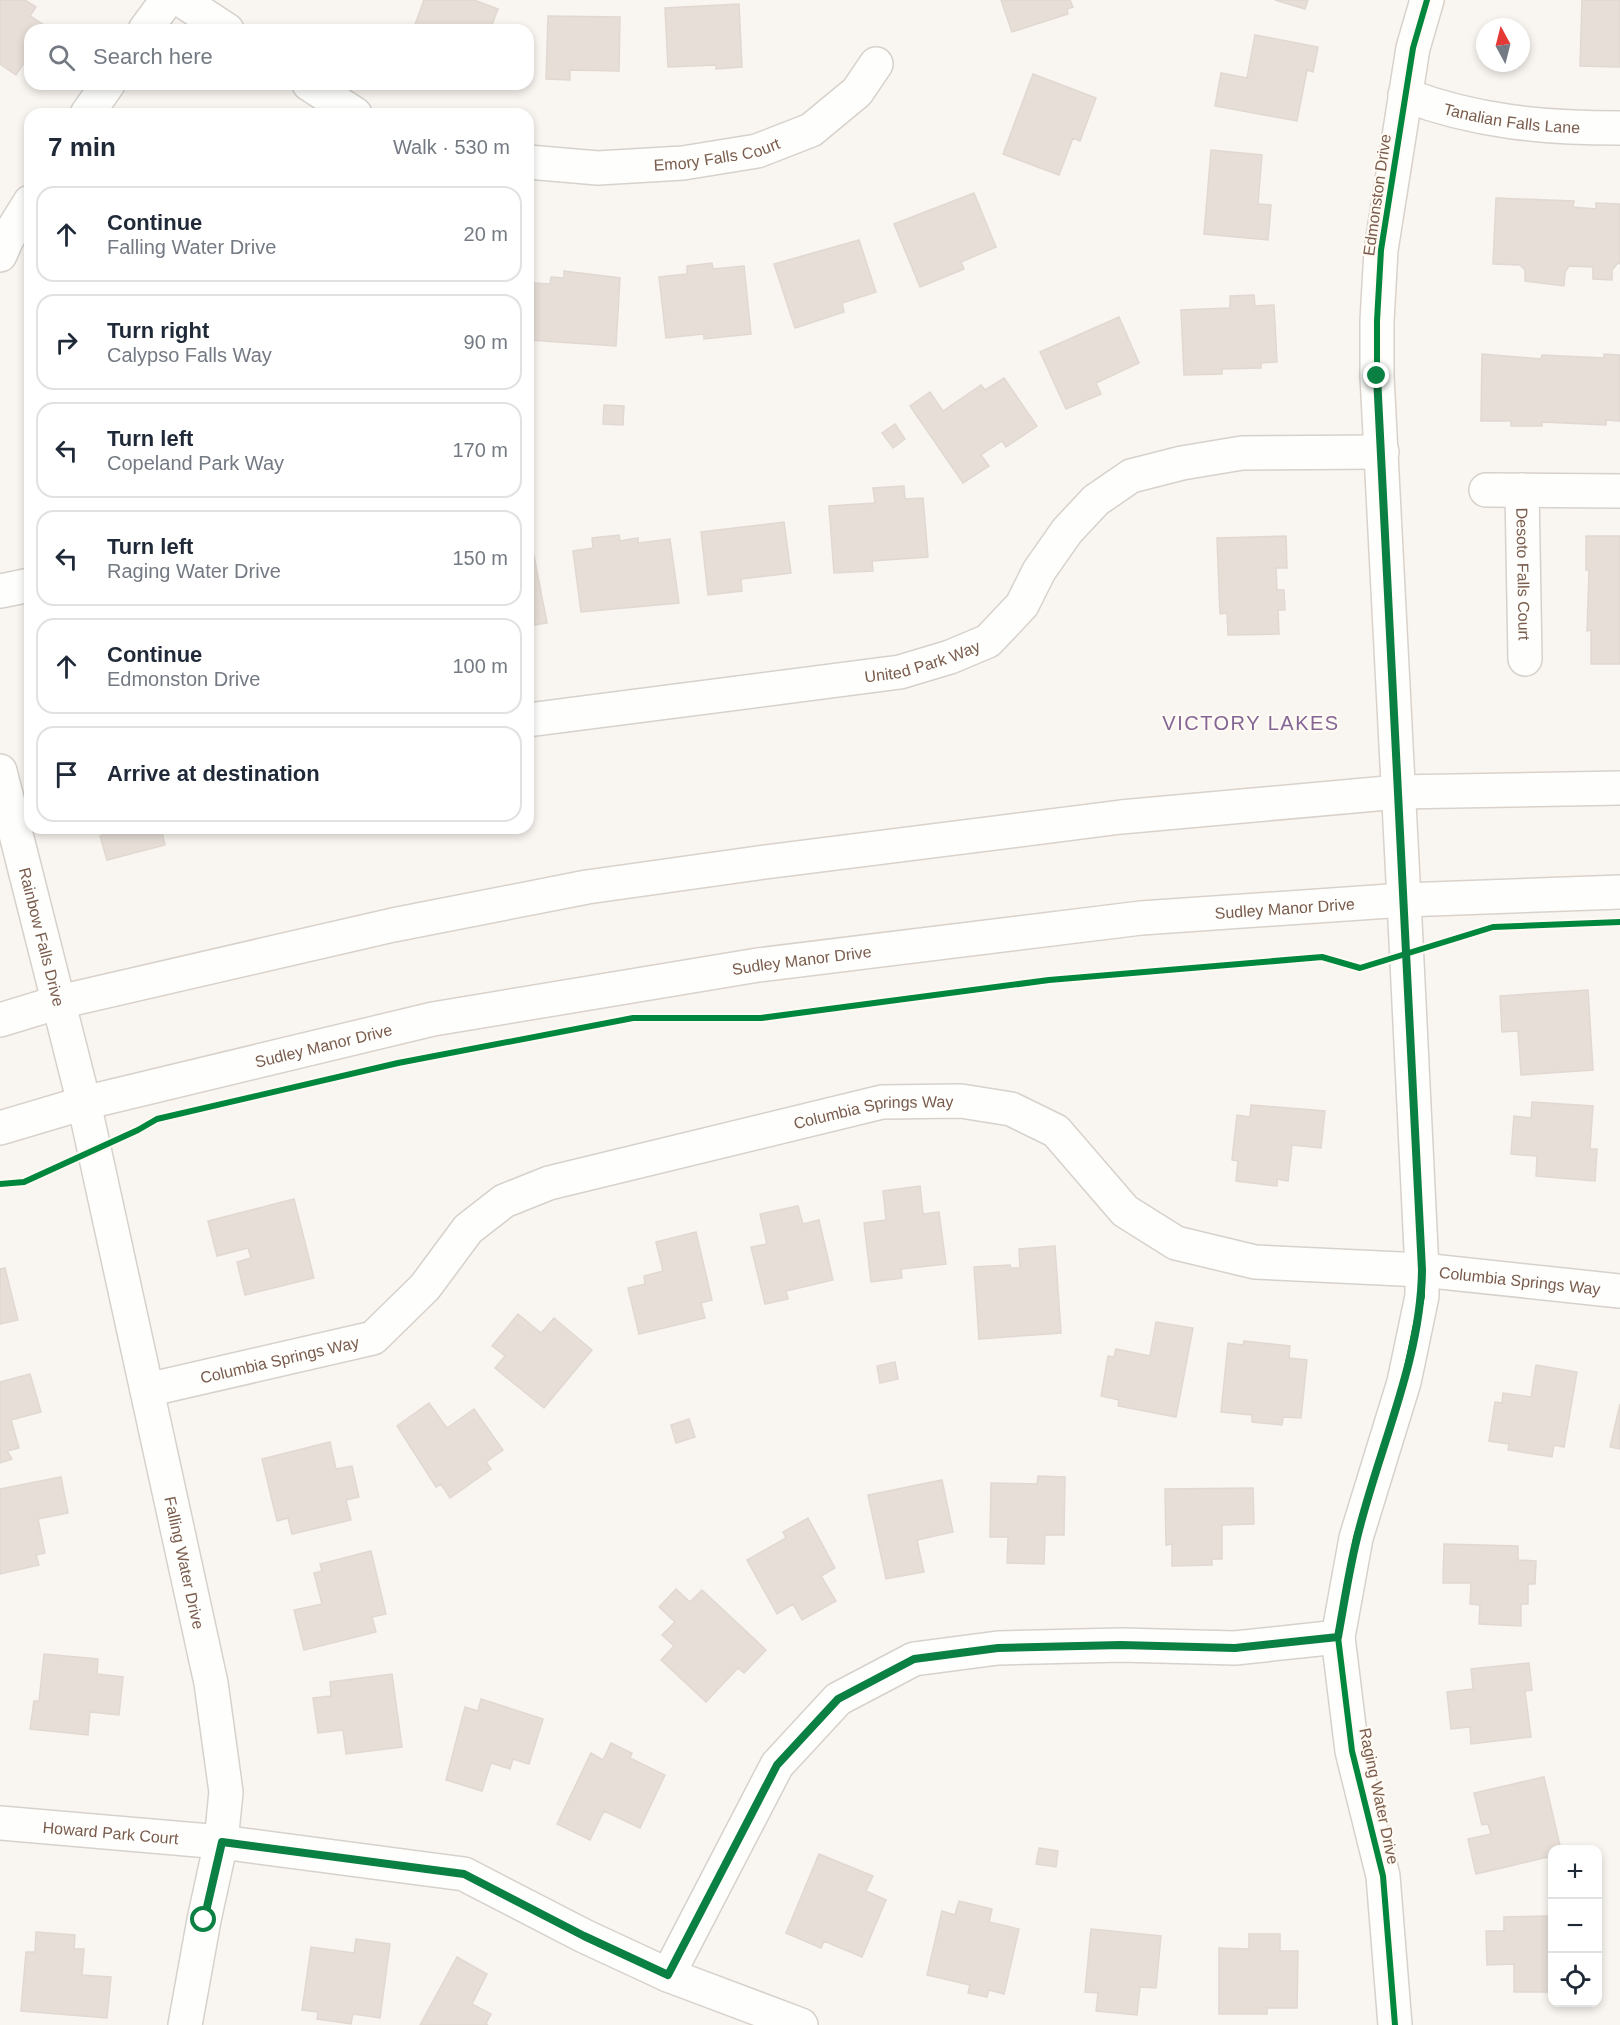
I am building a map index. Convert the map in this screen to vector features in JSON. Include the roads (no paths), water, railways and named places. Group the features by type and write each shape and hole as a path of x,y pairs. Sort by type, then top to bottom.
{"street":[{"path":"149,24 167,0"},
{"path":"181,0 217,24"},
{"name":"Edmonston Drive","path":"1404,900 1377,376 1377,321 1381,250 1405,95 1413,48 1427,0"},
{"name":"Emory Falls Court","path":"534,163 598,168 683,163 757,151 811,130 857,92 876,64"},
{"path":"91,108 104,90"},
{"path":"318,90 346,108"},
{"name":"Tanalian Falls Lane","path":"1405,95 1439,108 1510,123 1620,128"},
{"path":"0,255 24,212"},
{"name":"United Park Way","path":"534,719 900,672 950,657 988,640 1022,605 1039,571 1067,531 1096,500 1131,476 1182,463 1242,453 1382,452"},
{"path":"1486,490 1620,491"},
{"name":"Desoto Falls Court","path":"1522,490 1525,659"},
{"path":"0,591 24,586"},
{"name":"Rainbow Falls Drive","path":"0,771 84,1103"},
{"path":"0,1020 59,1002 393,925 587,887 1121,817 1398,792 1620,788"},
{"name":"Sudley Manor Drive","path":"0,1128 84,1103 433,1019 758,965 1142,918 1404,900 1620,892"},
{"name":"Raging Water Drive","path":"1395,2025 1383,1876 1352,1751 1338,1637 1356,1538 1404,1382 1422,1296 1404,900"},
{"name":"Columbia Springs Way","path":"147,1390 373,1338 425,1287 468,1229 504,1201 549,1183 882,1102 962,1101 1011,1109 1056,1131 1125,1211 1176,1243 1255,1262 1422,1270 1620,1292"},
{"name":"Falling Water Drive","path":"84,1103 211,1683 226,1791 222,1842 204,1920 185,2025"},
{"path":"668,1975 777,1765 838,1699 914,1659 998,1648 1121,1645 1235,1648 1338,1637"},
{"name":"Howard Park Court","path":"0,1823 222,1842 464,1874 584,1936 668,1975 801,2025"}],"district":[{"name":"VICTORY LAKES","path":"1251,723"}]}
